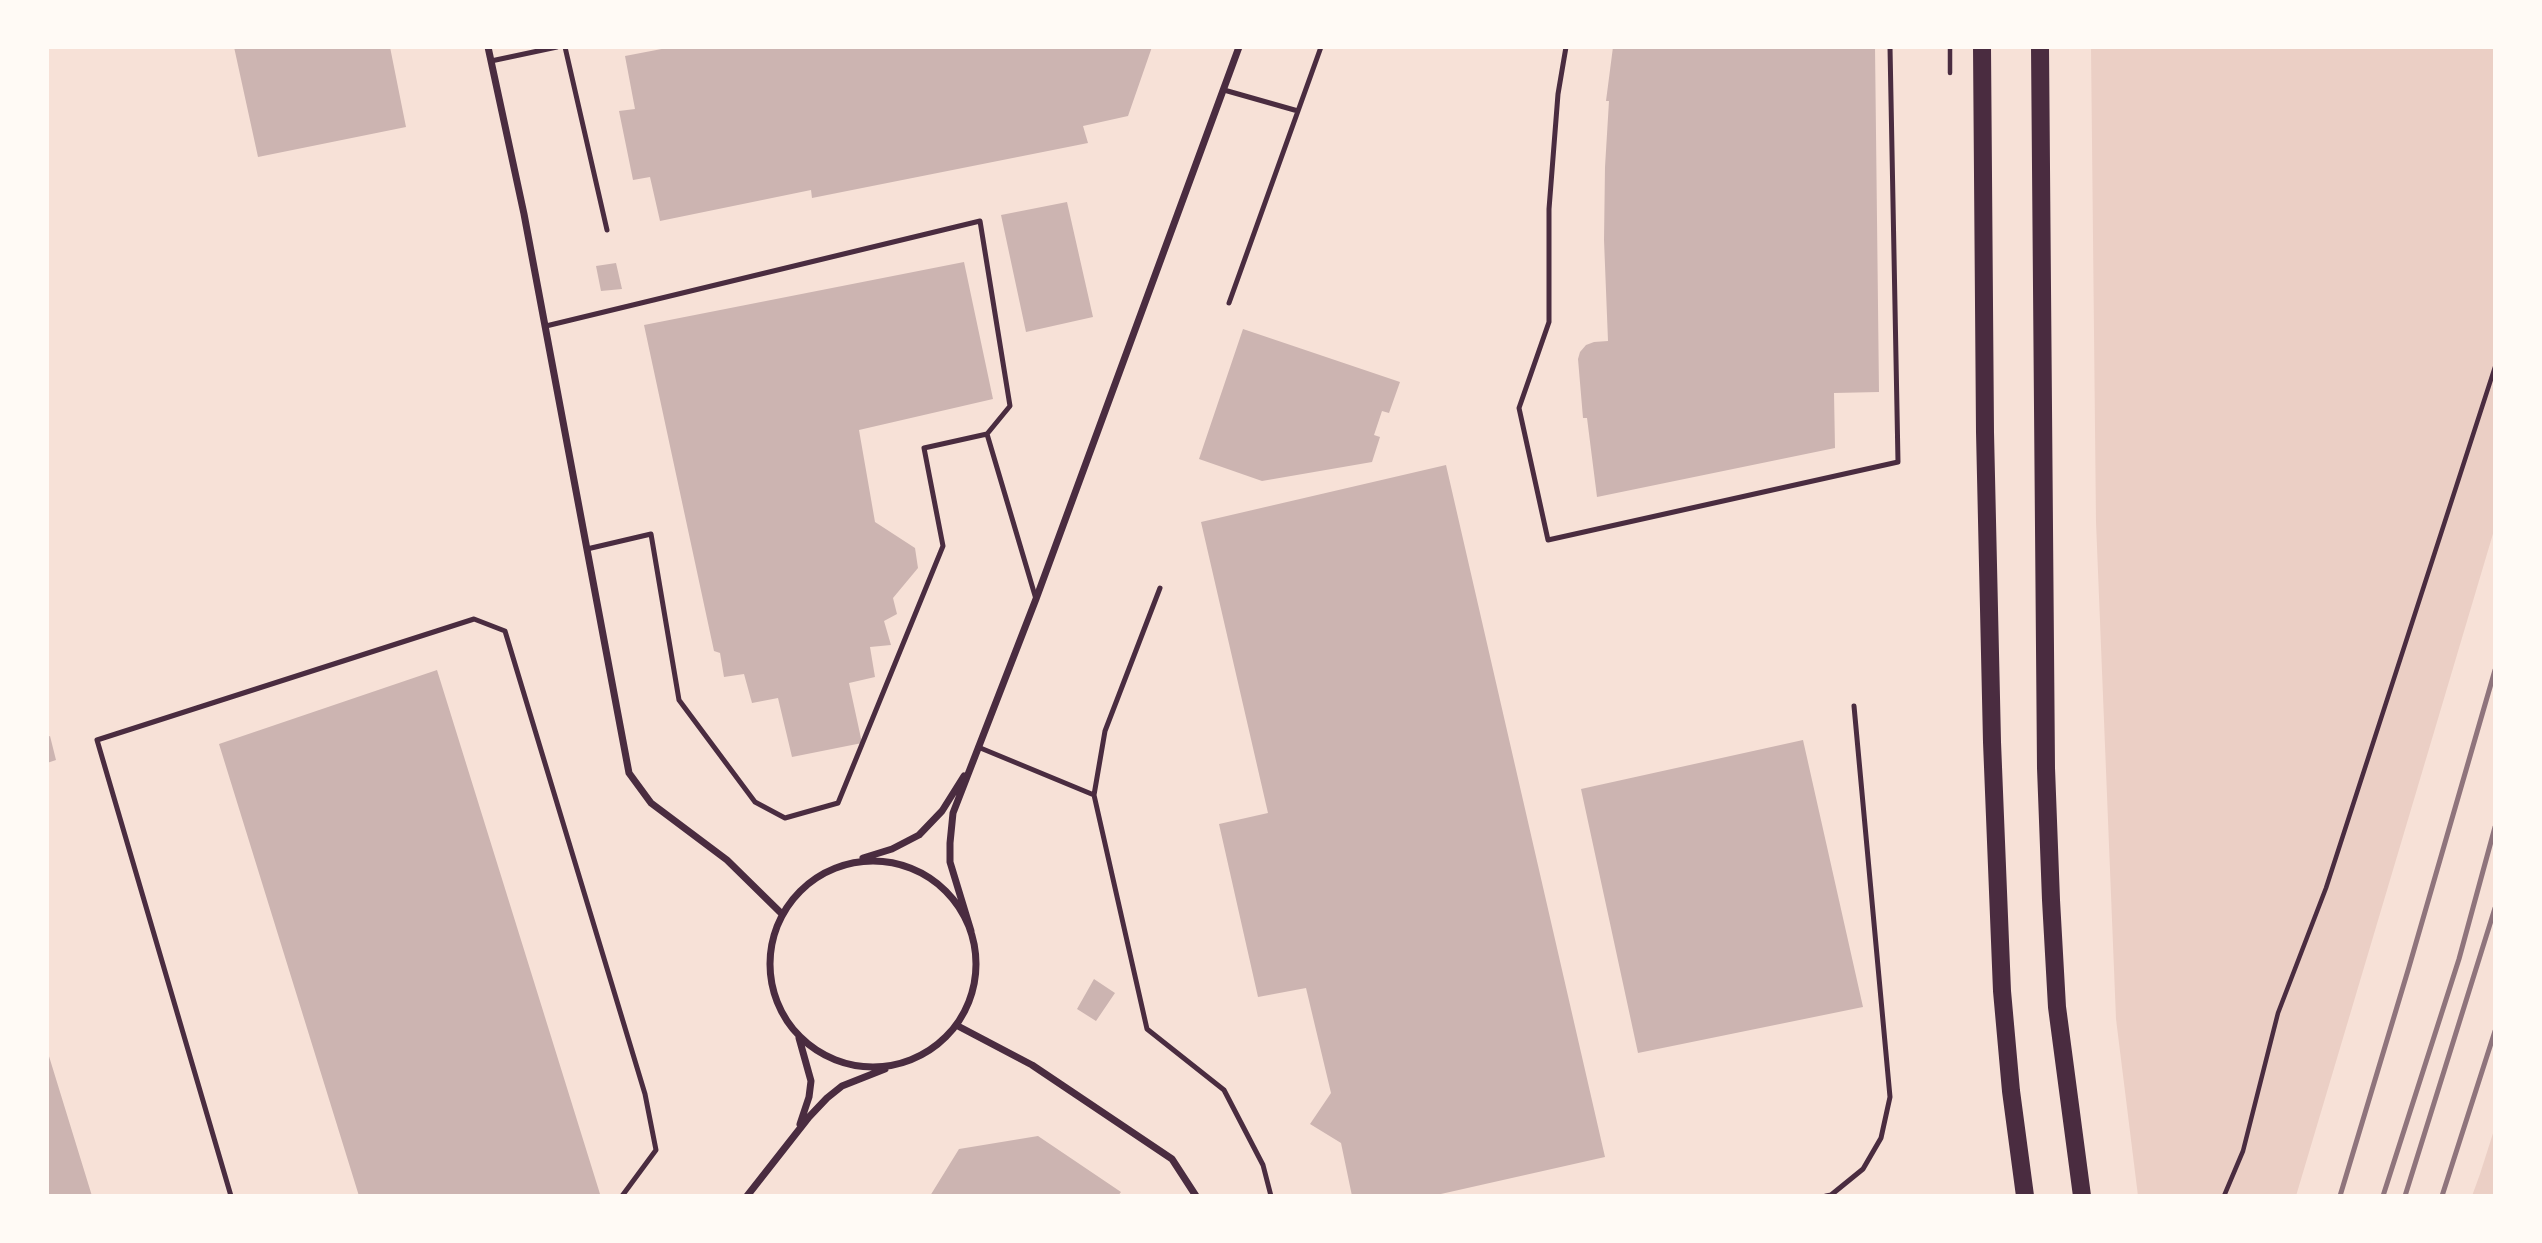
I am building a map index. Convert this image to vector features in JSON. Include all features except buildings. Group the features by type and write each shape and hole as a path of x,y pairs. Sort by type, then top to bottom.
{"main road":[{"path":"1982,47 1985,446 1992,742 2003,991 2011,1091 2025,1196"},
{"path":"2040,47 2046,768 2057,1007 2082,1196"}],"street":[{"path":"488,47 524,214 629,773 651,803 727,860 782,914"},
{"path":"747,1196 809,1117 842,1086 932,1048 956,1025 971,996 976,964 971,931 950,862 953,813 1036,599 1239,47"},
{"path":"901,1063 869,1068 835,1061 805,1043 783,1015 770,982 771,947 782,914 796,894 815,878 837,867 892,849 919,835 942,811 978,747"},
{"path":"837,867 869,861 902,865 932,879 955,902 971,931"},
{"path":"956,1025 1032,1065 1172,1159 1196,1196"},
{"path":"793,1137 803,1118 811,1081 797,1033"}],"lane":[{"path":"491,61 557,47"},
{"path":"565,47 607,230"},
{"path":"1228,303 1321,47"},
{"path":"1566,47 1558,94 1549,209 1549,322 1519,408 1548,540 1898,462 1890,47"},
{"path":"1224,90 1298,111"},
{"path":"545,326 980,221 1010,406 987,434 924,447 943,547 838,803 785,818 755,802 679,700 652,534 587,550"},
{"path":"987,434 1036,599"},
{"path":"1160,588 1105,731 1094,795 1147,1028 1224,1090 1263,1165 1271,1196"},
{"path":"231,1196 97,740 474,619 505,631 645,1094 656,1150 622,1196"},
{"path":"1826,1196 1831,1195 1863,1169 1881,1139 1890,1097 1854,706"},
{"path":"978,747 1094,795"}],"path":[{"path":"2224,1196 2243,1151 2278,1013 2326,888 2495,367"}],"shaded area":[{"path":"2091,47 2495,47 2495,527 2296,1196 2138,1196 2116,1019 2096,522"},
{"path":"2495,1127 2495,1196 2472,1196 2480,1174"}],"railway":[{"path":"2340,1196 2495,670"},
{"path":"2383,1196 2459,959 2495,827"},
{"path":"2405,1196 2495,908"},
{"path":"2442,1196 2495,1031"}]}
